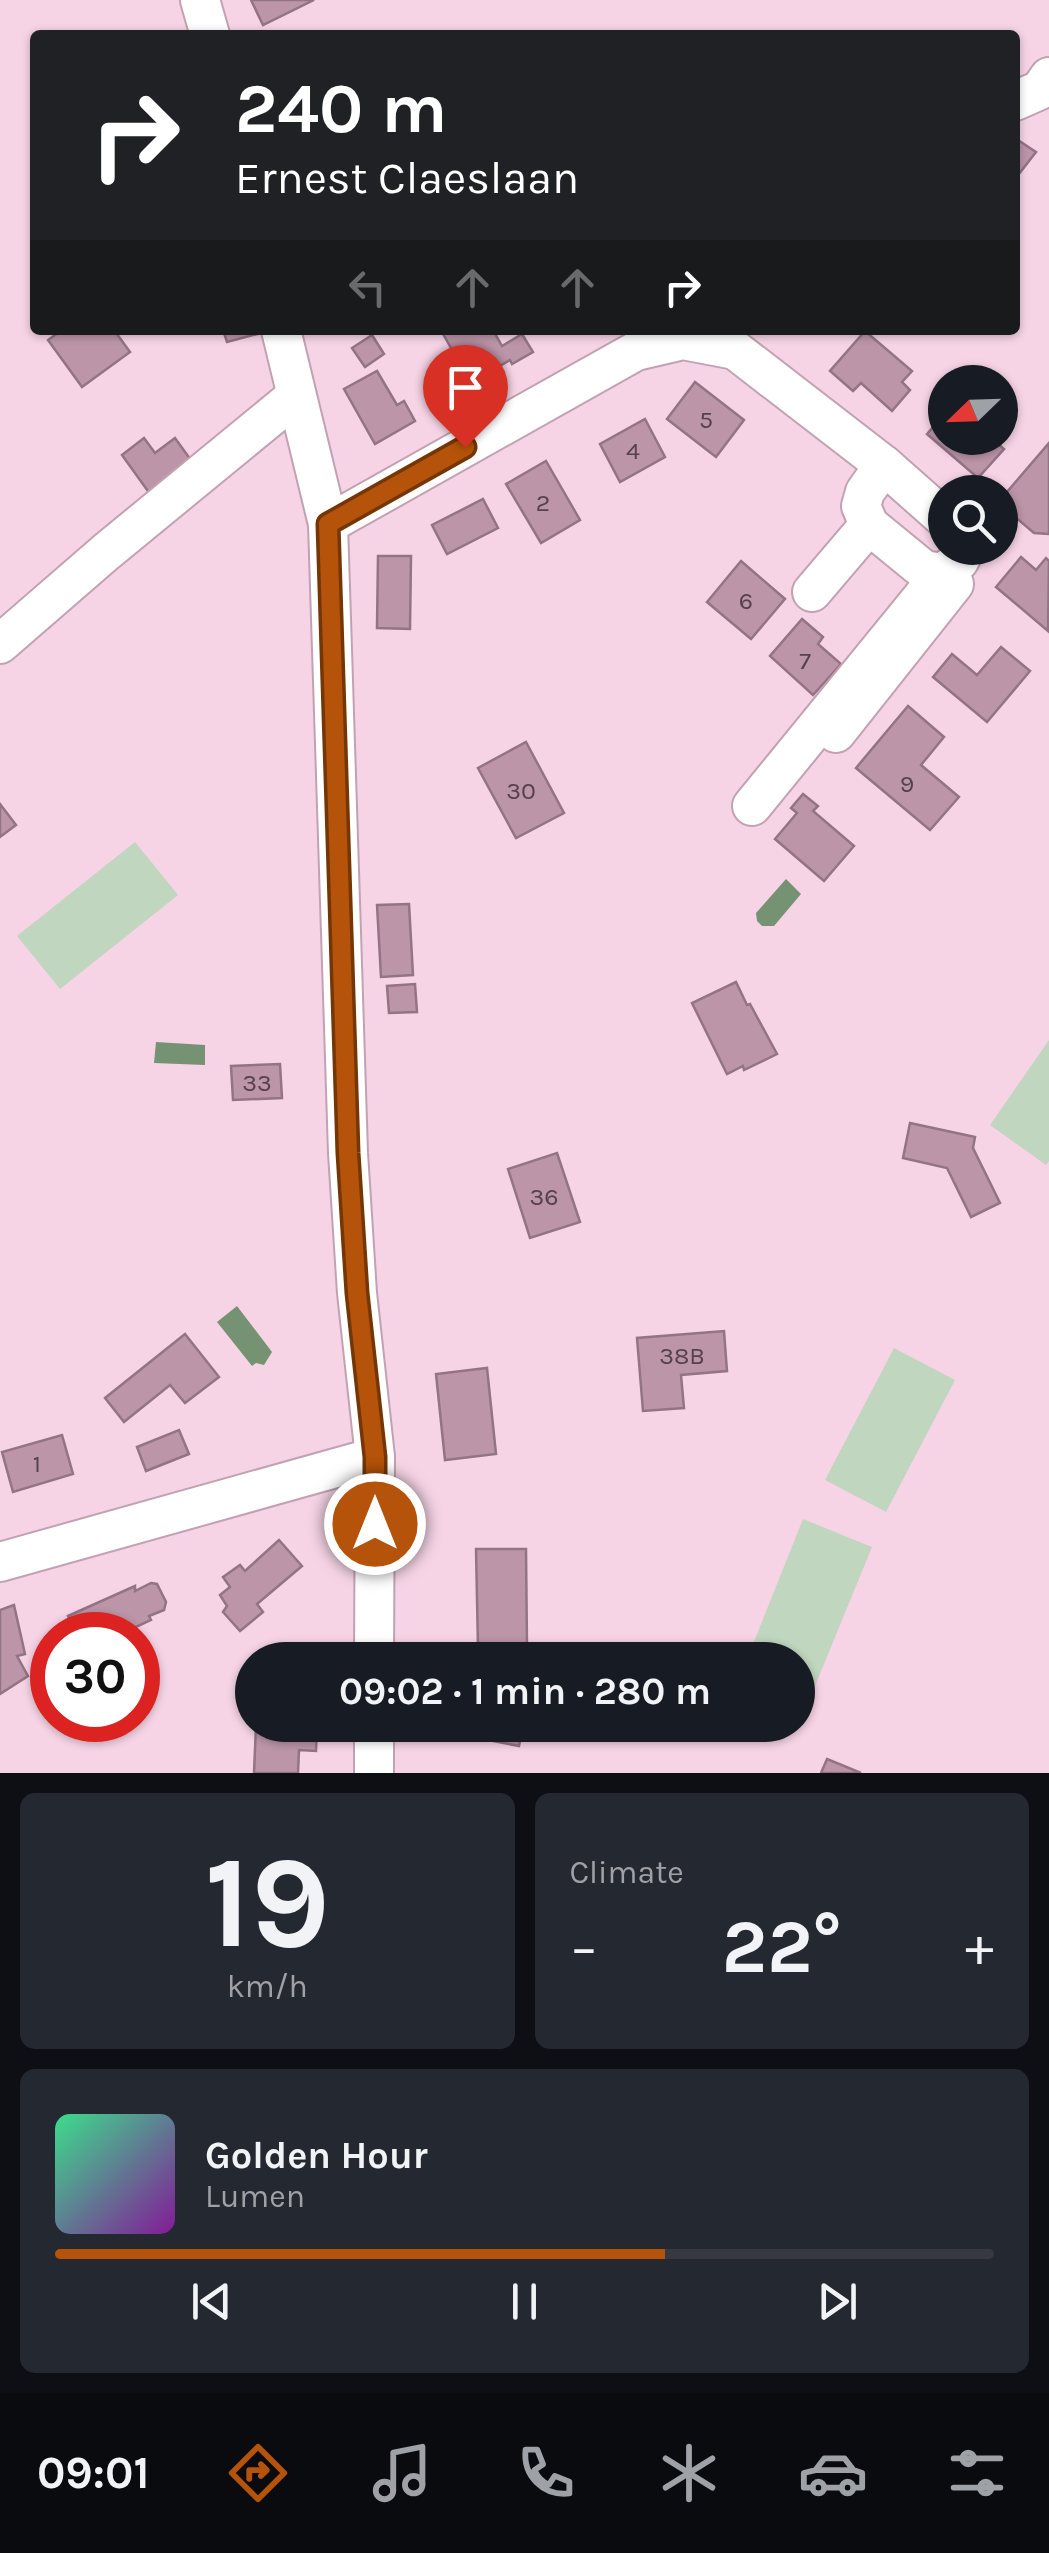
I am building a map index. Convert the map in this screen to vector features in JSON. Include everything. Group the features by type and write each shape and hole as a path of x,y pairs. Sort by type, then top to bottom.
{"street":[{"path":"200,0 209,30"},
{"path":"1020,99 1040,90 1049,77"},
{"path":"281,335 328,524 348,1153 357,1293 375,1457 374,1642"},
{"path":"328,524 636,351 684,336 736,350 928,504"},
{"path":"0,644 296,396"},
{"path":"884,465 865,492 861,506 870,526 924,570 939,565"},
{"path":"812,592 870,526"},
{"path":"752,806 950,565"},
{"path":"836,733 954,584 954,565"},
{"path":"0,1562 375,1457"},
{"path":"374,1742 374,1773"}],"shaded area":[{"path":"135,842 178,895 60,989 17,936"},
{"path":"786,879 801,894 774,926 762,926 756,913"},
{"path":"1049,1040 1049,1161 1046,1165 990,1125"},
{"path":"156,1042 205,1045 205,1065 154,1063"},
{"path":"237,1306 272,1352 264,1365 252,1366 217,1322"},
{"path":"894,1348 955,1380 886,1512 825,1480"},
{"path":"803,1519 872,1547 815,1686 815,1642 754,1642"}],"building":[{"path":"251,0 314,0 263,25"},
{"path":"1020,141 1036,152 1020,173"},
{"path":"55,335 118,335 130,352 82,387 48,340"},
{"path":"225,335 253,335 227,342"},
{"path":"372,335 384,354 365,367 352,348"},
{"path":"444,335 496,335 502,346 523,335 533,352 512,364 510,360 471,383"},
{"path":"862,335 870,335 912,371 902,382 910,390 892,411 861,383 853,391 830,371"},
{"path":"377,371 397,405 404,401 415,421 375,444 344,389"},
{"path":"695,382 744,420 716,457 667,419"},
{"path":"645,419 665,457 620,482 600,444"},
{"path":"144,438 155,453 175,438 193,463 150,494 122,455"},
{"path":"1049,443 1049,534 1034,533 1018,519 1018,479"},
{"path":"951,455 999,455 981,475 975,475"},
{"path":"546,461 580,520 541,543 506,484"},
{"path":"483,499 498,528 447,554 432,525"},
{"path":"378,556 411,556 410,629 377,628"},
{"path":"1021,557 1036,570 1046,558 1049,561 1048,631 996,587"},
{"path":"741,561 785,599 751,639 707,602"},
{"path":"802,619 823,637 818,644 841,664 813,695 770,656"},
{"path":"1001,647 1030,671 987,722 933,677 952,654 977,675"},
{"path":"908,706 944,737 921,765 959,797 930,830 856,768"},
{"path":"526,742 564,813 516,838 478,768"},
{"path":"803,794 818,806 813,811 854,846 824,881 775,839 797,813 791,808"},
{"path":"0,804 16,825 0,837"},
{"path":"409,904 413,975 381,977 377,905"},
{"path":"736,982 777,1054 727,1074 692,1003"},
{"path":"415,984 417,1012 389,1013 387,986"},
{"path":"280,1064 282,1098 233,1100 231,1066"},
{"path":"910,1123 975,1137 973,1148 1000,1203 971,1217 947,1168 903,1158"},
{"path":"557,1153 580,1222 530,1238 508,1169"},
{"path":"724,1331 727,1371 681,1375 684,1408 643,1411 637,1338"},
{"path":"185,1334 219,1377 185,1403 170,1385 124,1422 105,1398"},
{"path":"487,1368 496,1454 445,1460 436,1374"},
{"path":"179,1430 189,1454 146,1471 137,1447"},
{"path":"62,1435 73,1474 13,1492 2,1452"},
{"path":"279,1540 302,1566 257,1604 263,1612 240,1631 223,1612 227,1606 220,1595 230,1587 223,1577 240,1565 245,1571"},
{"path":"476,1549 526,1549 527,1642 478,1642"},
{"path":"157,1584 166,1602 164,1610 77,1612 135,1586 135,1591"},
{"path":"14,1605 25,1654 17,1656 28,1676 0,1694 0,1610"},
{"path":"255,1742 316,1742 316,1751 299,1750 298,1773 254,1773"},
{"path":"827,1759 861,1773 821,1773"}],"route":[{"path":"375,1524 375,1457 357,1293 348,1153 328,524 465,447"}]}
